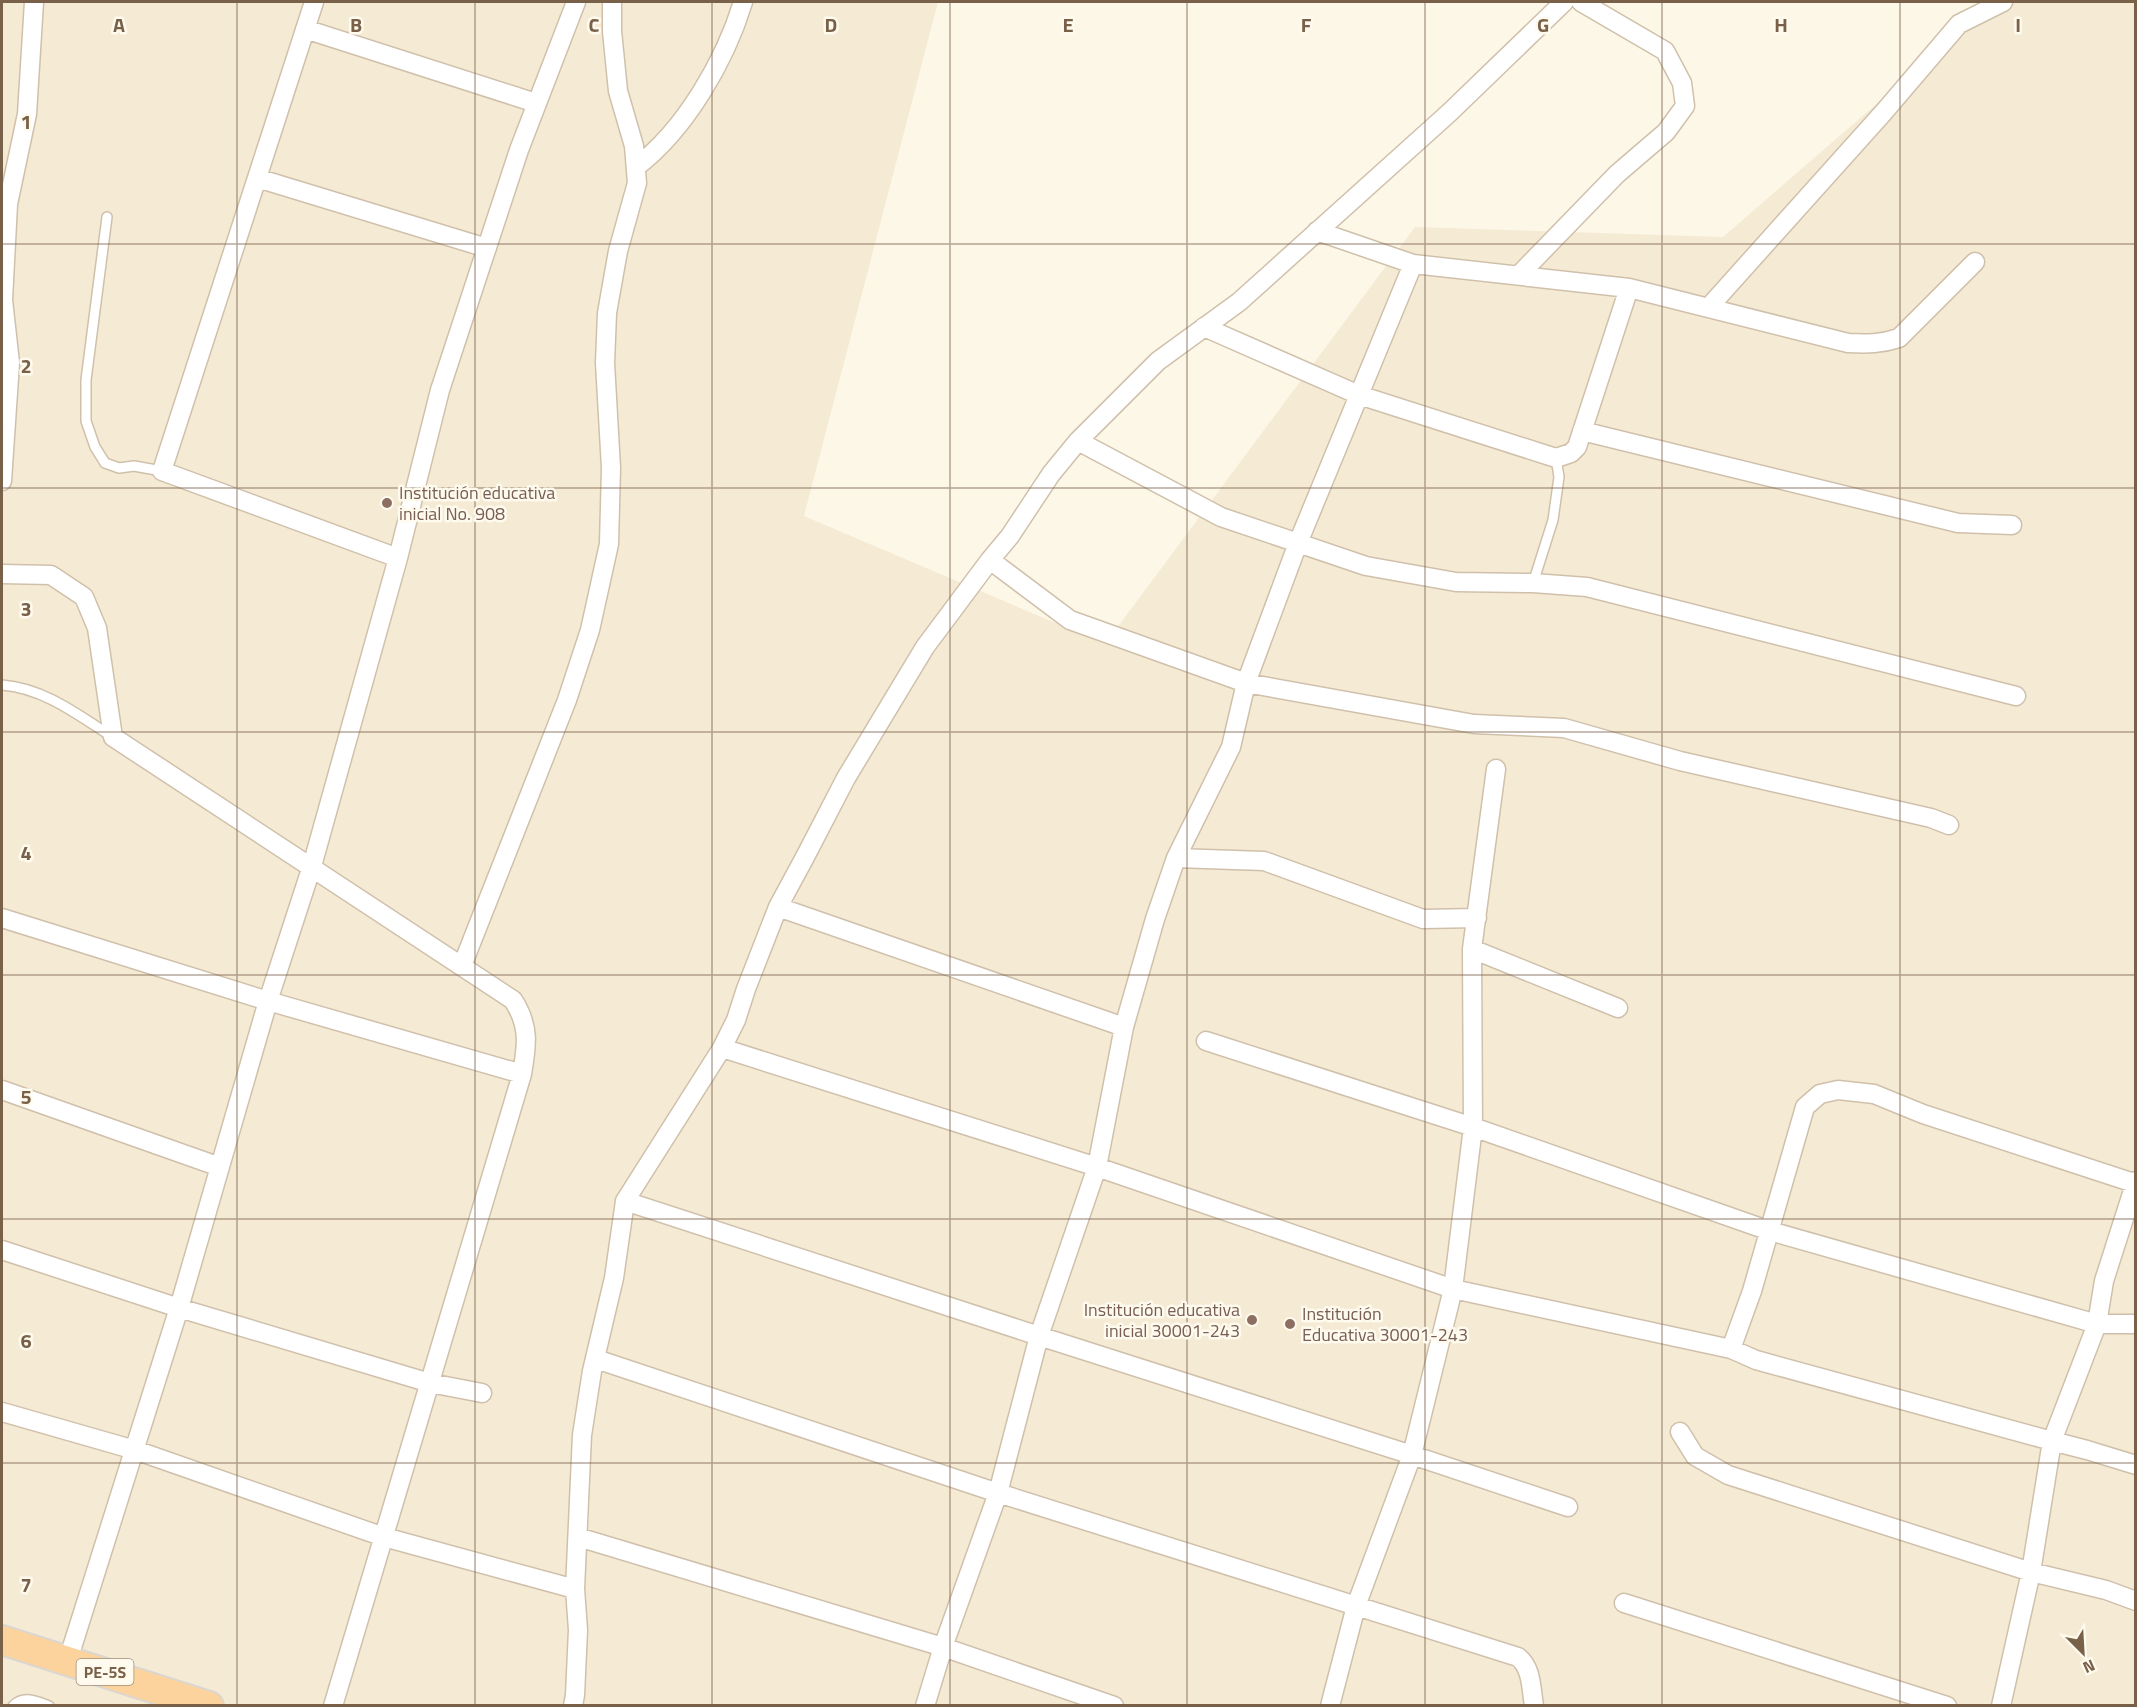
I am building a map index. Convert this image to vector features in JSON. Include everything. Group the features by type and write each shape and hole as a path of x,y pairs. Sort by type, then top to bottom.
{"highway":[{"name":"PE-5S","path":"2,1640 208,1706"}],"street":[{"path":"2,480 5,394 10,363 3,300 5,203 27,114 34,2"},
{"path":"314,2 162,471 398,558"},
{"path":"68,1660 180,1308 268,1000 312,866 398,558 440,390 536,103 576,2"},
{"path":"462,966 567,700 590,630 609,544 611,468 605,363 607,314 618,251 637,183 634,146 618,91 612,31 612,2"},
{"path":"636,167 656,152 709,78 737,20 743,2"},
{"path":"573,1706 578,1630 574,1589 582,1435 592,1371 614,1278 625,1201 722,1048 736,1020 778,907 846,777 919,657 1010,536 1051,474 1078,441 1158,361 1239,302 1449,113 1564,2"},
{"path":"1519,275 1617,174 1666,132 1685,106 1682,83 1665,51 1581,2"},
{"path":"1709,307 1959,24 2003,2"},
{"path":"305,29 536,103"},
{"path":"257,178 487,248"},
{"path":"1317,231 1413,264 1629,288 1848,343 1882,344 1899,338 1975,261"},
{"path":"925,1706 943,1647 998,1494 1040,1336 1097,1167 1124,1027 1155,919 1176,858 1231,747 1246,682 1298,543 1413,264"},
{"path":"1204,327 1359,395 1556,458 1570,453 1577,447 1629,288"},
{"path":"1582,431 1958,523 2012,525"},
{"path":"1078,441 1221,517 1366,566 1456,582 1533,583 1587,587 2016,696"},
{"path":"990,560 1070,620 1246,682 1474,724 1564,728 1680,761 1931,818 1949,825"},
{"path":"2,574 51,575 84,597 97,628 113,737 513,1000 522,1014 527,1048 522,1074 333,1706"},
{"path":"1330,1706 1356,1606 1412,1455 1453,1290 1473,1127 1472,950 1496,769"},
{"path":"1176,858 1263,861 1424,919 1478,918"},
{"path":"778,907 1124,1027"},
{"path":"2,918 268,1000 522,1074"},
{"path":"1472,950 1618,1008"},
{"path":"1206,1041 1473,1127 1770,1231 2097,1324 2136,1324"},
{"path":"722,1048 1097,1167 1453,1290 1731,1349 1756,1360 2136,1465"},
{"path":"2,1090 220,1167"},
{"path":"1731,1349 1752,1291 1805,1107 1820,1095 1838,1090 1874,1094 1923,1114 2135,1182 2104,1281 2097,1324 2052,1442 2031,1572 2001,1706"},
{"path":"625,1201 1568,1507"},
{"path":"2,1250 180,1308 430,1383 482,1393"},
{"path":"596,1359 998,1494 1518,1657 1525,1663 1528,1670 1534,1706"},
{"path":"2,1412 135,1450 384,1537 574,1589"},
{"path":"1680,1432 1695,1456 1728,1475 2031,1572 2106,1590 2136,1601"},
{"path":"578,1537 943,1647 1113,1706"},
{"path":"1624,1603 1947,1706"}],"lane":[{"path":"107,217 86,381 86,422 95,447 105,463 118,468 134,466 162,471"},
{"path":"1533,583 1553,520 1559,477 1556,458"},
{"path":"2,685 28,689 59,702 113,737"},
{"path":"13,1706 23,1699 50,1706"}],"shaded area":[{"path":"2,2 938,2 804,516 1105,644 1415,227 1723,237 1994,2 2135,2 2135,1705 2,1706"}],"place":[{"name":"Institución educativa inicial No. 908","path":"387,503"},
{"name":"Institución educativa inicial 30001-243","path":"1252,1320"},
{"name":"Institución Educativa 30001-243","path":"1290,1324"}]}
